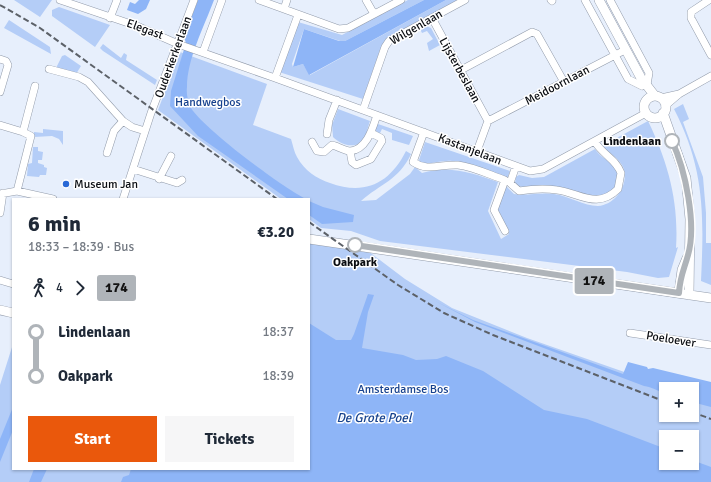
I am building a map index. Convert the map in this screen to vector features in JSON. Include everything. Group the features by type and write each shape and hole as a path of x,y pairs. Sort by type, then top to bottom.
{"main road":[{"path":"599,0 643,83 658,105 664,130 669,134 680,157 686,178 690,219 689,295"},
{"path":"646,113 644,107 658,105"},
{"path":"310,239 711,298"},
{"path":"679,293 682,270 689,254"},
{"path":"0,310 12,313"}],"street":[{"name":"Elegast","path":"60,0 143,28 181,45 275,78"},
{"name":"Elegast","path":"110,18 117,0"},
{"name":"Ouderkerkerlaan","path":"123,198 151,114 181,45 194,0"},
{"path":"201,51 222,0"},
{"path":"259,0 339,29 348,28 401,0"},
{"path":"284,9 287,0"},
{"path":"366,0 374,14"},
{"name":"Wilgenlaan","path":"363,110 385,47 389,41 465,0"},
{"path":"585,0 628,79 643,83 649,73 610,0"},
{"path":"709,0 694,8 691,12 691,18 711,55"},
{"path":"275,78 298,15"},
{"name":"Lijsterbeslaan","path":"432,18 488,121"},
{"path":"461,70 532,32 537,34 564,82"},
{"name":"Meidoornlaan","path":"488,121 625,50"},
{"path":"0,59 6,61 8,65 0,92"},
{"path":"49,69 79,77 88,82 123,121 132,127 145,131"},
{"path":"658,105 711,76"},
{"name":"Kastanjelaan","path":"275,78 530,171 542,170 646,113"},
{"path":"23,132 35,86"},
{"path":"327,134 329,120 336,100"},
{"path":"312,142 317,151 324,152 332,145 350,151 365,143 371,133 377,115"},
{"path":"107,153 114,131 123,121"},
{"path":"477,151 488,121"},
{"path":"0,125 30,134 32,140 17,191"},
{"name":"Kastanjelaan","path":"424,132 413,162 421,168 457,165 474,169 505,180 494,210 505,231"},
{"path":"350,151 352,162 356,165 371,159 382,141 381,138 371,133"},
{"name":"Kastanjelaan","path":"516,166 510,183 519,190 556,189 590,199 605,200 618,190 621,173 614,159 600,151 595,142"},
{"path":"159,179 171,156"},
{"path":"133,169 159,179 178,183 182,180"},
{"path":"0,213 2,193 17,191 48,198"},
{"path":"0,280 12,284"},
{"name":"Poeloever","path":"630,333 711,345"}],"green space":[{"path":"14,0 52,0 40,17"},
{"path":"408,0 424,0 345,41 340,41 304,29 292,64 293,67 303,64 310,75 446,0 459,0 384,44 380,50 363,99 279,72 298,22 342,35"},
{"path":"59,7 110,25 95,47 52,16 52,10"},
{"path":"9,20 50,47 51,54 4,28"},
{"path":"426,26 431,28 440,45 429,51 427,43 433,39 427,31 422,33 420,29"},
{"path":"103,44 121,58 124,53 127,55 126,60 157,80 155,85 103,51 100,48"},
{"name":"Handwegbos","path":"180,52 267,84 253,125 291,139 300,162 311,173 325,181 343,187 365,187 384,179 400,162 406,151 411,154 401,170 389,181 361,201 376,200 410,174 415,167 422,173 442,170 461,171 498,182 488,211 501,239 509,234 497,208 505,185 514,194 554,194 593,206 605,205 616,197 625,178 620,162 602,146 648,121 661,152 671,183 676,215 676,248 678,247 669,277 658,278 627,272 380,241 351,231 321,228 310,220 310,198 280,198 158,110"},
{"path":"65,55 81,66 76,74 56,68 62,56"},
{"path":"683,104 689,119 683,122 703,177 706,213 706,243 711,243 711,285 701,281 702,214 697,173 692,152 674,109"},
{"path":"338,109 370,121 365,137 361,142 348,145 336,140 333,137 332,125"},
{"path":"378,124 413,136 409,145 392,140 392,133 382,129 380,133 377,133 375,129"},
{"path":"43,129 63,131 63,145 59,139 52,136 34,137 34,132 43,133"},
{"path":"425,142 510,171 507,179 459,162 448,161 420,163 419,160"},
{"path":"33,147 38,147 38,151 43,152 42,160 38,160 38,163 47,168 46,175 40,175 39,177 27,176 28,164 32,163"},
{"path":"595,149 600,155 613,164 617,174 616,185 602,198 517,186 515,183 516,177 519,175 532,178 544,177"},
{"name":"Amsterdamse Bos","path":"310,241 364,248 405,279 452,308 527,338 659,384 659,422 699,422 699,399 711,403 711,482 0,482 0,385 12,347 12,470 310,470"}],"water":[{"path":"139,0 150,0 146,9 138,14 127,10 130,2 135,4"},
{"path":"198,0 214,0 190,65 187,92 188,101 191,108 211,130 227,143 263,171 304,198 287,198 198,136 170,106 171,91 186,43 184,37"},
{"path":"424,0 446,0 309,75 303,64 293,67 304,29 339,41 345,41"},
{"path":"310,201 323,207 354,215 353,222 322,224 310,216"},
{"name":"De Grote Poel","path":"368,294 374,295 368,312 362,348 403,355 416,360 437,359 446,356 483,371 544,410 587,419 659,446 659,470 699,470 699,463 711,467 711,482 121,482 123,477 129,475 131,470 310,470 310,324 336,340 351,340"},
{"path":"435,301 473,320 623,374 628,362 647,367 648,369 653,368 711,382 711,407 699,404 699,382 659,382 659,391 475,322"},
{"path":"12,409 12,432 0,462 0,439"},
{"path":"34,470 47,470 41,482 29,482"}],"railway":[{"path":"0,5 40,28 276,198"},
{"path":"310,223 398,285 444,313 493,335 659,399"},
{"path":"699,415 711,419"}],"bus line":[{"name":"174","path":"355,245 679,293 682,270 689,254 690,219 686,178 680,157 672,141"}],"place":[{"name":"Lindenlaan","path":"672,141"},
{"name":"Museum Jan","path":"66,184"},
{"name":"Oakpark","path":"355,245"}]}
